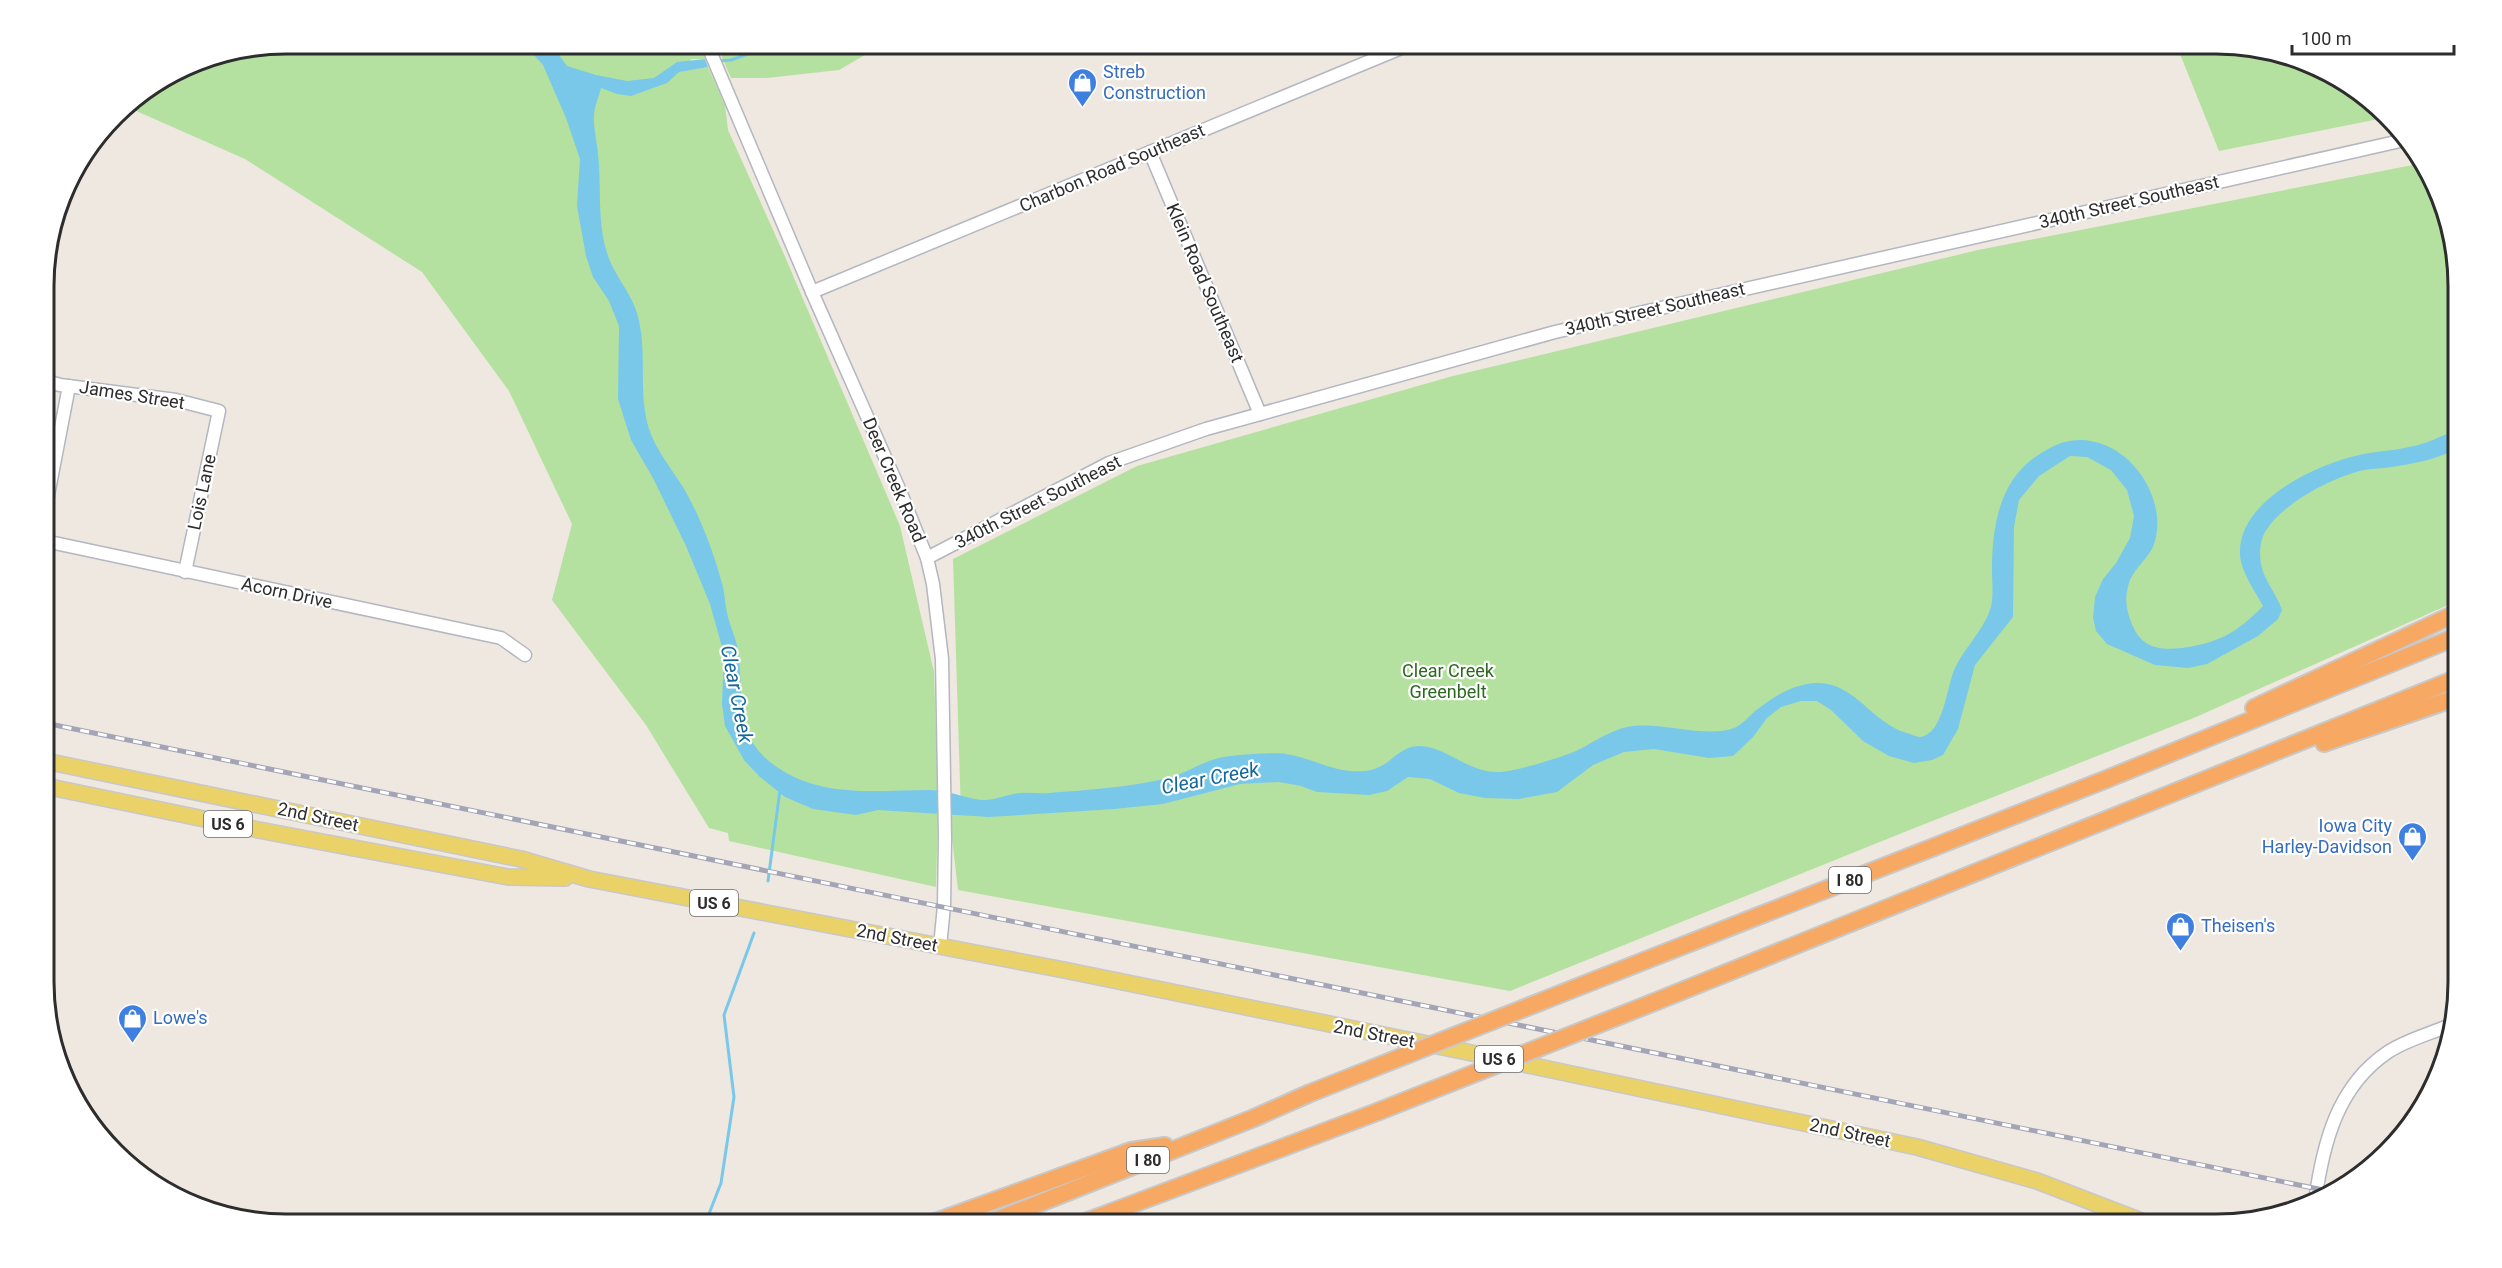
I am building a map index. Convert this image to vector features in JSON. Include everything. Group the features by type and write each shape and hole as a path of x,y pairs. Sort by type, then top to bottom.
{"highway":[{"path":"2107,779 2305,683 2448,617"},
{"name":"I 80","path":"1012,1214 1308,1094 2107,779 2448,640"},
{"name":"I 80","path":"1107,1214 1377,1112 1657,1001 2448,682"},
{"path":"2110,817 2448,700"},
{"path":"958,1214 1131,1151 1195,1141"}],"main road":[{"name":"2nd Street","path":"54,764 521,860 589,879 940,946 1467,1052 1917,1147 2037,1181 2123,1214"},
{"name":"2nd Street","path":"54,788 243,827 508,877 589,879"}],"street":[{"name":"Deer Creek Road","path":"711,54 927,558 933,584 942,659 945,838 944,906 940,946"},
{"name":"Charbon Road Southeast","path":"812,292 1387,54"},
{"name":"340th Street Southeast","path":"927,558 1109,464 1206,429 1555,332 2397,142"},
{"name":"Klein Road Southeast","path":"1150,152 1260,414"},
{"name":"James Street","path":"54,382 177,400 219,411"},
{"path":"54,464 69,386"},
{"name":"Lois Lane","path":"185,572 219,411"},
{"name":"Acorn Drive","path":"54,543 501,638 525,655"},
{"path":"2317,1191 2332,1122 2357,1080 2389,1051 2444,1028"}],"green space":[{"path":"271,54 703,54 705,59 691,59 687,70 708,67 725,105 728,130 783,252 900,526 934,672 938,790 926,790 927,811 938,812 936,887 729,841 728,833 709,828 646,725 552,600 572,524 509,391 422,272 245,159 135,110 170,85 211,66 241,58"},
{"path":"720,54 867,54 839,70 767,78 731,78"},
{"path":"2180,54 2231,54 2261,58 2291,66 2345,93 2377,119 2219,151"},
{"name":"Clear Creek Greenbelt","path":"2414,165 2436,211 2444,241 2448,271 2448,605 2196,717 1510,991 958,890 952,838 952,813 961,814 953,559 1137,466 1453,376 1978,250"}],"water":[{"name":"Clear Creek","path":"533,54 558,54 567,66 627,81 654,78 677,62 705,59 708,67 679,72 667,83 631,96 601,88 594,119 603,235 610,261 634,305 639,321 644,401 649,429 660,452 696,511 724,590 727,613 737,647 742,704 748,733 755,746 783,771 800,780 836,789 854,791 937,790 986,800 1021,793 1094,789 1154,781 1175,776 1213,760 1242,755 1286,754 1334,768 1365,771 1380,767 1405,749 1422,746 1443,752 1476,768 1500,772 1562,756 1627,727 1640,725 1709,732 1734,728 1783,692 1815,683 1829,684 1841,689 1894,728 1920,737 1928,734 1940,718 1955,668 1990,610 1992,552 2001,503 2017,474 2028,462 2043,452 2058,444 2074,440 2090,441 2107,446 2120,453 2131,463 2149,488 2157,517 2157,532 2153,547 2130,580 2126,600 2130,619 2138,635 2149,645 2164,649 2195,646 2227,635 2245,623 2263,606 2241,561 2242,536 2251,518 2282,488 2321,467 2341,460 2415,446 2448,434 2448,453 2417,463 2352,473 2324,485 2285,509 2265,533 2260,550 2263,570 2282,610 2278,619 2258,636 2207,664 2188,668 2155,665 2107,644 2096,631 2093,618 2095,597 2103,579 2116,563 2130,538 2134,516 2127,490 2111,470 2087,457 2070,456 2039,476 2019,500 2014,527 2013,617 1975,665 1958,729 1943,755 1932,760 1914,763 1889,756 1863,741 1831,710 1817,701 1801,701 1781,707 1767,718 1753,737 1733,756 1709,758 1654,749 1624,752 1593,765 1557,792 1519,799 1485,798 1459,793 1430,779 1408,777 1387,791 1369,795 1317,792 1279,782 1240,784 1163,804 989,817 878,810 856,815 813,809 785,797 760,777 744,760 725,726 722,704 724,654 710,604 686,546 654,480 631,440 618,399 619,326 609,301 593,277 586,256 577,206 580,159 566,118 543,65"}],"waterway":[{"path":"717,61 731,60 748,54"},
{"path":"768,881 780,790"},
{"path":"709,1214 721,1183 734,1097 724,1015 754,933"}],"railway":[{"path":"54,725 2320,1189"}],"place":[{"name":"Streb Construction","path":"1082,108"},
{"name":"Iowa City Harley-Davidson","path":"2413,862"},
{"name":"Theisen's","path":"2180,952"},
{"name":"Lowe's","path":"132,1044"}]}
